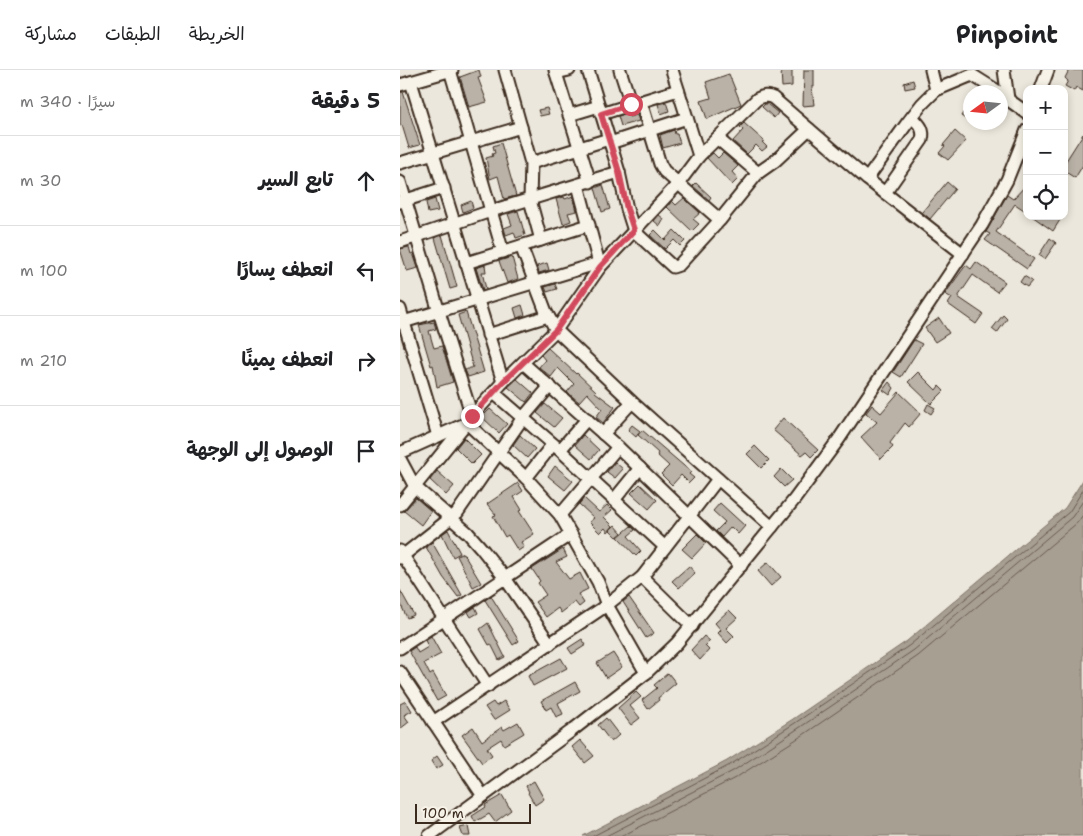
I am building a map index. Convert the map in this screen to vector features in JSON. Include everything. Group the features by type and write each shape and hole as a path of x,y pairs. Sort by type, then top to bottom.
{"street":[{"path":"503,252 451,70 406,84 433,153 503,382"},
{"path":"505,70 530,163 530,200 541,240"},
{"path":"569,70 556,72 580,149 588,225 599,265"},
{"path":"588,70 619,172 627,209 634,230 670,265 676,267 720,220 758,173 782,155 809,129"},
{"path":"620,70 650,130 660,164 664,171 720,220"},
{"path":"672,70 699,156"},
{"path":"931,70 936,90"},
{"path":"1003,85 1004,70"},
{"path":"1042,85 1048,70"},
{"path":"867,179 912,117 936,90 973,72 989,85"},
{"path":"569,115 636,103 678,90"},
{"path":"400,505 503,382 556,330 599,265 678,184 699,156 757,99 766,96 773,98 884,193 963,254"},
{"path":"1008,99 1023,110"},
{"path":"884,193 922,140 924,134 921,127 912,117"},
{"path":"530,163 687,118"},
{"path":"400,163 521,127"},
{"path":"717,138 758,173"},
{"path":"429,836 646,673 665,657 692,626 817,471 963,254 1007,180 1023,140"},
{"path":"400,242 491,211 619,172"},
{"path":"400,182 403,201 416,236 470,420 499,454 526,478 560,515 598,582 607,605 646,673"},
{"path":"403,201 444,188"},
{"path":"466,263 588,225"},
{"path":"521,246 548,316 556,330 632,402 772,527"},
{"path":"402,323 599,265"},
{"path":"400,309 402,323 438,436"},
{"path":"488,335 548,316"},
{"path":"523,362 618,447 741,566"},
{"path":"488,686 401,555 451,519 461,508 522,419 550,386"},
{"path":"494,393 522,419 557,447 665,547"},
{"path":"603,434 632,402"},
{"path":"526,478 587,419"},
{"path":"400,453 470,420"},
{"path":"560,515 618,447"},
{"path":"400,459 415,487 468,533 505,578 550,644"},
{"path":"614,500 640,468"},
{"path":"433,722 607,605 642,577 718,479"},
{"path":"400,648 571,534"},
{"path":"642,577 692,626"},
{"path":"400,672 483,796"}],"water":[{"path":"1083,480 1083,836 583,836 727,761 793,719 907,641 1065,508"}],"building":[{"path":"479,70 481,77 478,78 487,102 469,107 460,77"},
{"path":"781,70 792,70 792,86 782,87"},
{"path":"804,70 814,70 814,87 812,87 814,105 803,106"},
{"path":"1069,70 1083,70 1083,91 1076,87 1074,91 1068,88 1068,85 1066,85 1068,81 1065,78"},
{"path":"729,74 741,104 707,119 701,101 711,98 706,82"},
{"path":"913,80 915,87 905,89 904,83"},
{"path":"400,92 403,92 420,145 409,148 402,125 400,126"},
{"path":"666,102 669,111 661,114 658,104"},
{"path":"765,104 778,113 774,118 762,107"},
{"path":"547,108 549,114 540,116 538,110"},
{"path":"628,113 629,117 637,115 639,121 621,126 618,116"},
{"path":"744,123 764,141 762,142 767,147 762,151 756,145 747,154 733,141 743,130 740,127"},
{"path":"674,130 680,143 663,148 660,135"},
{"path":"955,131 966,141 948,160 939,153"},
{"path":"1083,134 1083,165 1075,178 1068,174 1068,158"},
{"path":"501,143 516,196 504,199 498,176 490,179 486,158 493,156 492,154 495,153 493,146"},
{"path":"713,153 718,158 723,153 738,166 732,172 738,179 732,185 707,158"},
{"path":"947,182 955,189 930,219 922,212"},
{"path":"696,183 711,197 709,200 693,186"},
{"path":"603,185 610,209 602,212 595,188"},
{"path":"1023,188 1023,209 1015,204 996,232 1034,259 1027,269 985,240 990,234 986,232 1007,195 1013,199"},
{"path":"573,196 577,211 568,213 571,221 563,224 556,199 564,197 565,199"},
{"path":"684,198 700,213 693,219 699,224 692,231 667,207 672,201 676,205"},
{"path":"435,199 438,211 428,213 426,202"},
{"path":"471,201 473,208 463,212 461,205"},
{"path":"518,211 525,235 516,238 514,232 506,235 504,228 512,225 508,214"},
{"path":"659,215 664,219 660,226 654,221"},
{"path":"1038,220 1060,220 1053,231"},
{"path":"655,230 665,240 674,230 685,241 680,246 674,240 665,249 650,235"},
{"path":"442,235 457,287 450,289 435,238"},
{"path":"1050,238 1056,243 1045,259 1039,255"},
{"path":"409,247 418,268 407,271 400,249"},
{"path":"512,257 518,279 507,283 499,261"},
{"path":"976,262 1005,282 997,292 973,275 958,297 983,314 976,324 948,304 952,298 945,294 966,265 971,269"},
{"path":"547,263 549,270 539,273 537,266"},
{"path":"485,265 486,272 482,272 486,289 483,290 476,268"},
{"path":"1024,276 1032,281 1027,287 1020,282"},
{"path":"555,284 557,289 547,292 545,287"},
{"path":"522,305 525,315 517,318 514,308"},
{"path":"466,312 484,372 468,377 465,370 473,367 458,315"},
{"path":"1003,315 1007,319 997,333 992,329"},
{"path":"939,318 949,333 935,342 925,328"},
{"path":"434,322 436,329 429,331 433,345 434,348 442,346 453,382 437,387 433,365 431,366 419,325"},
{"path":"914,340 922,344 901,377 893,372"},
{"path":"548,348 577,373 595,392 615,407 603,423 596,417 602,409 587,393 579,402 567,392 574,384 558,368 551,377 539,367 545,360 541,355"},
{"path":"918,372 936,390 939,386 944,391 931,404 908,382"},
{"path":"517,379 533,393 526,402 508,387"},
{"path":"889,382 894,388 890,395 883,390"},
{"path":"899,392 921,413 909,427 905,423 890,443 893,447 881,459 861,437 877,422 866,413 872,405 881,413"},
{"path":"545,404 562,418 554,427 537,413"},
{"path":"928,404 935,408 931,414 925,410"},
{"path":"490,409 507,424 499,433 482,417"},
{"path":"783,418 818,450 811,457 806,452 802,455 773,430"},
{"path":"632,425 640,431 636,437 628,430"},
{"path":"642,430 691,472 689,474 694,478 689,483 681,475 672,485 661,474 669,466 638,435"},
{"path":"520,435 535,449 527,458 513,445"},
{"path":"583,435 599,450 591,459 575,445"},
{"path":"464,438 481,455 472,464 456,448"},
{"path":"755,446 769,460 761,468 747,454"},
{"path":"615,462 623,469 615,478 607,472"},
{"path":"555,466 573,481 565,490 548,476"},
{"path":"781,469 792,480 784,487 774,477"},
{"path":"437,471 454,486 446,495 430,480"},
{"path":"518,483 523,491 514,497 522,510 519,511 534,534 521,542 524,547 518,551 508,535 505,537 493,516 496,515 487,504"},
{"path":"640,484 657,500 649,509 631,493"},
{"path":"416,498 431,511 421,525 404,511"},
{"path":"584,498 599,512 607,505 612,510 604,517 613,526 608,532 605,528 600,533 589,522 594,518 579,504"},
{"path":"720,503 745,526 738,534 731,527 722,537 716,531 725,522 713,511"},
{"path":"615,525 622,533 617,537 610,530"},
{"path":"631,526 635,530 628,536 641,551 636,556 618,537"},
{"path":"448,530 460,553 453,557 442,534"},
{"path":"697,534 706,543 692,558 682,549"},
{"path":"432,542 462,595 458,597 443,577 426,547"},
{"path":"563,549 567,557 556,562 569,579 580,573 588,589 578,594 584,603 579,607 575,602 561,613 558,608 546,617 535,602 546,595 532,569"},
{"path":"463,553 481,583 473,587 457,556"},
{"path":"768,562 781,577 771,586 758,571"},
{"path":"689,566 695,573 679,588 672,581"},
{"path":"400,590 414,615 407,618 400,603"},
{"path":"491,596 519,641 513,645 485,600"},
{"path":"629,597 654,633 646,638 623,602"},
{"path":"475,607 478,613 471,617 468,612"},
{"path":"729,610 737,618 726,628 734,636 727,643 718,633 721,630 715,623"},
{"path":"488,623 505,657 499,660 491,644 489,645 480,629"},
{"path":"431,636 441,654 424,663 430,675 433,673 446,696 437,701 409,651 415,647 418,653 428,647 425,640"},
{"path":"704,636 710,641 705,646 709,650 700,660 691,650"},
{"path":"582,639 586,645 572,654 568,648"},
{"path":"613,653 622,667 606,678 597,663"},
{"path":"561,658 567,668 533,686 528,676"},
{"path":"668,673 676,683 648,709 642,700 657,688 654,685"},
{"path":"575,682 580,691 558,703 563,714 556,717 551,707 546,710 541,701"},
{"path":"636,692 641,697 630,706 640,718 631,725 618,708"},
{"path":"406,701 412,711 404,715 409,722 400,729 400,704"},
{"path":"504,701 510,710 494,720 485,707 493,702 496,706"},
{"path":"606,718 619,735 611,742 598,725"},
{"path":"518,722 524,733 504,745 501,739 487,748 492,755 482,763 462,735 473,727 482,741 502,727 504,730"},
{"path":"580,740 594,756 585,763 572,747"},
{"path":"437,756 443,765 436,769 431,761"},
{"path":"534,781 544,799 535,805 526,786"},
{"path":"502,795 511,810 495,822 489,814 475,822 472,816 486,807 485,805"},
{"path":"468,826 470,836 463,836 460,828"}],"route":[{"path":"472,416 503,382 556,330 594,274 634,230 601,114 631,104"}]}
